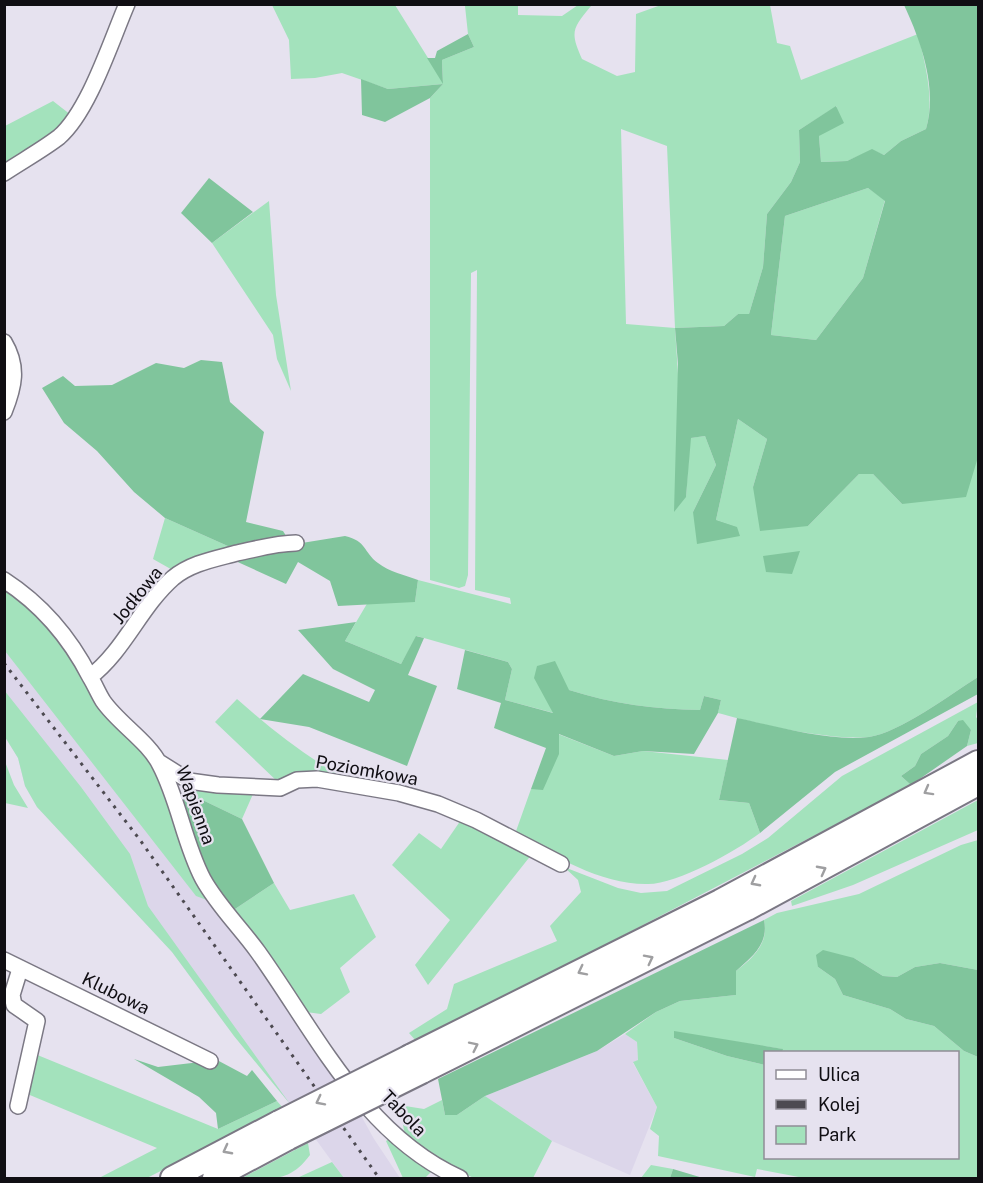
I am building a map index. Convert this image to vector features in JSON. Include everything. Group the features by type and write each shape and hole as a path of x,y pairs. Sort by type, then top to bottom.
{"highway":[{"path":"416,1064 978,762"},
{"path":"172,1179 284,1130 416,1064 747,909 978,784"},
{"path":"214,1179 284,1130"}],"street":[{"path":"4,173 60,136 73,121 90,89 127,4"},
{"path":"4,342 9,350 15,381 4,412"},
{"name":"Jodłowa","path":"90,677 105,666 145,611 173,578 182,572 209,560 270,546 296,543"},
{"name":"Wapienna","path":"4,580 41,608 90,677 106,706 159,762 173,796 187,844 204,880 258,952 331,1062"},
{"name":"Poziomkowa","path":"159,762 189,781 254,789 280,788 297,780 317,779 399,793 438,804 476,820 561,864"},
{"path":"173,796 189,781"},
{"name":"Klubowa","path":"4,960 210,1061"},
{"path":"18,1106 37,1021 14,1005 12,995 20,969"},
{"name":"Tabola","path":"331,1062 402,1143 424,1160 460,1179"}],"shaded area":[{"path":"4,614 184,846 343,1083 374,1139 400,1178 344,1178 290,1104 234,1036 172,952 37,807 25,786 18,758 5,737"},
{"path":"625,1034 637,1042 638,1060 633,1063 657,1107 630,1175 552,1141 485,1096 597,1051"}],"green space":[{"path":"272,5 395,5 443,82 442,60 474,47 468,34 465,6 518,5 518,15 562,16 578,5 589,5 591,6 575,31 578,50 582,59 617,76 635,72 636,14 661,5 770,5 777,43 790,46 801,80 918,34 929,94 929,118 926,129 901,141 884,155 872,150 847,161 821,162 819,136 837,106 799,130 800,162 791,182 767,214 763,267 749,314 738,314 724,326 675,328 686,497 690,438 705,436 716,465 693,512 716,520 738,419 767,439 753,487 808,526 859,474 873,474 902,504 978,457 978,677 910,721 881,734 853,738 794,731 718,713 721,700 704,696 700,710 650,707 569,690 554,713 505,700 512,669 508,662 417,636 401,664 345,641 368,602 415,602 418,580 511,604 510,598 475,590 477,270 471,273 468,575 465,586 459,588 430,580 430,98 443,84 388,89 342,73 315,78 291,79 289,40","holes":["621,129 667,146 675,328 626,324"]},
{"path":"904,5 978,5 978,457 966,497 902,504 873,474 859,474 808,526 760,531 753,487 767,439 738,419 716,520 737,527 740,536 697,544 693,512 716,465 705,436 691,438 686,497 674,512 678,364 675,328 724,326 738,314 749,314 763,267 767,214 791,182 800,162 799,130 836,106 844,123 819,136 821,162 847,161 872,149 884,155 901,141 926,129 929,114 929,82 922,50","holes":["868,188 885,201 863,278 816,340 771,335 785,216"]},
{"path":"468,34 474,47 442,60 443,84 427,58 435,58 437,51"},
{"path":"361,79 388,89 443,84 430,98 385,122 362,115"},
{"path":"53,101 71,115 54,135 5,168 5,126"},
{"path":"209,178 253,212 212,243 181,213"},
{"path":"868,188 885,200 863,278 816,340 771,335 785,216"},
{"path":"269,201 276,295 291,391 277,359 273,335 212,243"},
{"path":"201,360 222,362 230,402 264,432 246,522 283,531 288,539 230,553 230,547 165,518 134,492 97,451 64,423 42,388 63,376 75,386 112,385 156,363 184,368"},
{"path":"165,518 230,547 230,553 176,572 153,559"},
{"path":"345,536 361,544 382,566 418,580 415,602 338,606 330,581 298,562 286,584 231,559 271,548"},
{"path":"800,551 792,574 766,572 763,556"},
{"path":"4,585 41,614 151,759 215,903 196,896 5,651"},
{"path":"356,622 345,641 401,664 416,636 424,638 408,675 437,686 407,766 309,727 260,719 303,674 369,702 375,690 333,669 298,630"},
{"path":"465,650 508,662 512,669 505,700 553,713 534,678 537,666 555,661 569,690 602,699 650,707 700,710 704,696 721,700 718,713 694,754 643,751 614,756 559,734 559,754 543,790 531,789 546,748 494,728 501,703 457,689"},
{"path":"978,677 978,694 835,772 760,833 749,803 719,800 737,718 820,735 869,737 910,721"},
{"path":"4,690 81,787 130,854 148,906 290,1104 234,1036 172,952 37,807 25,786 18,758 5,737"},
{"path":"237,699 290,743 348,780 280,784 215,722"},
{"path":"978,702 976,717 978,743 967,746 971,730 958,721 948,736 921,754 915,766 901,776 911,785 482,1009 416,1041 409,1033 447,1009 454,984 557,941 550,926 581,892 578,880 564,867 618,888 641,893 667,891 742,854 768,838 842,776"},
{"path":"963,720 971,730 967,746 911,785 901,776 915,766 921,754 948,736 958,721"},
{"path":"558,734 614,756 643,751 728,760 719,800 749,803 760,833 737,849 690,873 660,883 631,883 613,880 562,860 515,834 531,789 543,789"},
{"path":"4,759 14,785 28,808 5,803"},
{"path":"194,785 253,794 242,819 190,794"},
{"path":"190,794 242,819 274,883 235,909 229,909 191,847 178,800"},
{"path":"978,800 978,830 853,885 792,906 791,901"},
{"path":"463,817 532,854 428,985 415,965 450,920 392,865 419,833 441,849"},
{"path":"978,840 978,970 940,963 915,967 897,977 883,976 854,958 818,967 835,979 843,995 890,1009 906,1019 934,1026 964,1051 978,1057 978,1178 804,1178 757,1169 755,1177 658,1156 659,1136 650,1129 657,1107 633,1062 638,1060 637,1042 625,1034 656,1012 680,1001 736,995 736,971 754,955 762,943 764,920 777,913 859,894 961,845"},
{"path":"274,883 290,910 354,894 376,937 340,968 350,992 321,1014 306,1012 229,909 235,909"},
{"path":"764,920 762,943 736,971 736,995 680,1001 656,1012 597,1051 485,1096 457,1115 445,1115 438,1079"},
{"path":"823,950 854,958 883,976 897,977 915,967 940,963 978,970 978,1057 964,1051 934,1026 906,1019 890,1009 843,995 835,979 818,967 816,955"},
{"path":"674,1031 783,1049 782,1051 764,1051 764,1065 727,1056 674,1038"},
{"path":"35,1054 218,1129 277,1101 283,1108 147,1178 99,1178 157,1148 25,1093"},
{"path":"134,1059 158,1067 217,1060 247,1076 252,1070 277,1101 218,1129 216,1113 199,1097"},
{"path":"485,1096 552,1141 533,1178 474,1178 428,1157 405,1135 399,1105 424,1109 442,1100 445,1115 457,1115"},
{"path":"390,1138 433,1170 425,1178 403,1178 386,1141"},
{"path":"308,1143 310,1155 303,1164 288,1174 272,1178 242,1178"},
{"path":"332,1162 344,1178 297,1178"},
{"path":"651,1165 673,1169 670,1178 641,1178"},
{"path":"673,1169 703,1178 670,1178"}],"railway":[{"path":"4,663 140,840 379,1178"}]}
